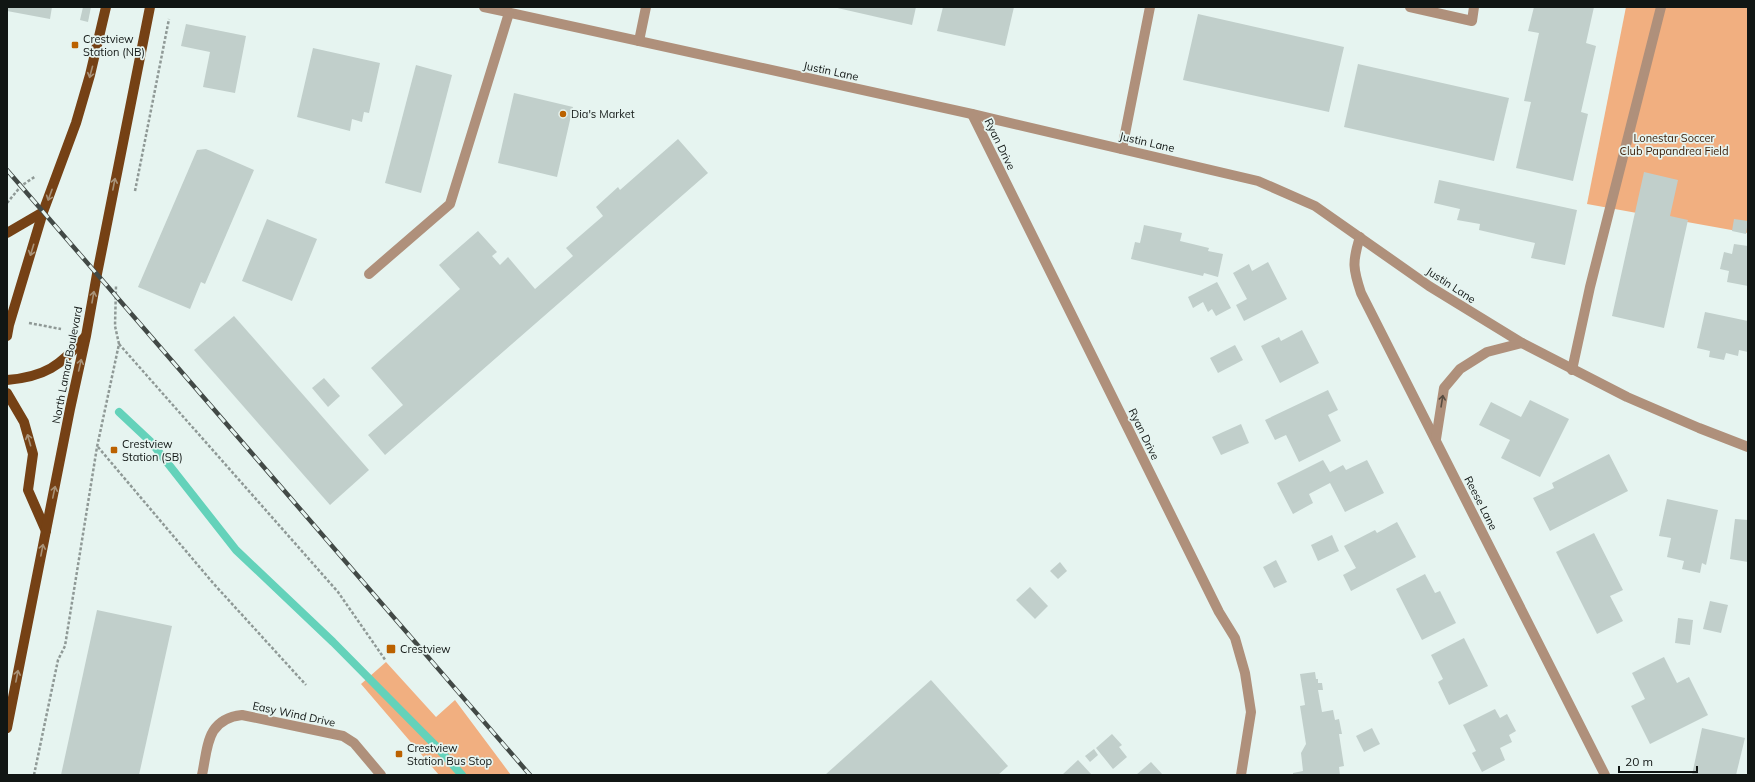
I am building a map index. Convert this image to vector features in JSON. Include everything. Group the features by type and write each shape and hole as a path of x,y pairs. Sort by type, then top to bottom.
{"main road":[{"path":"7,336 10,321 43,212 76,123 90,75 106,7"},
{"name":"North Lamar Boulevard","path":"7,728 86,336 98,267 150,7"},
{"path":"7,233 43,212"},
{"path":"7,380 28,378 56,366 71,354 86,336"},
{"path":"7,393 24,422 33,454 28,490 46,531"}],"street":[{"name":"Justin Lane","path":"484,7 972,114 1258,180 1315,206 1429,286 1522,343 1572,370 1642,403 1699,428 1748,447"},
{"path":"639,41 646,7"},
{"path":"1122,149 1150,7"},
{"path":"1410,7 1472,21 1474,7"},
{"path":"1572,370 1590,287 1661,7"},
{"path":"369,274 450,204 509,12"},
{"name":"Ryan Drive","path":"972,114 1219,612 1235,638 1245,673 1251,712 1241,775"},
{"name":"Reese Lane","path":"1360,238 1354,256 1354,273 1361,293 1606,775"},
{"path":"1436,439 1444,388 1460,369 1487,352 1522,343"},
{"name":"Easy Wind Drive","path":"202,775 210,735 214,728 228,718 242,715 343,736 354,743 381,775"}],"path":[{"path":"7,203 21,186 28,182"},
{"path":"34,775 58,660 65,646 97,447 119,344 115,326 116,282"},
{"path":"24,322 61,329"},
{"path":"119,344 338,592 386,662"},
{"path":"97,447 213,583 306,685"}],"green space":[{"name":"Lonestar Soccer Club Papandrea Field","path":"1626,7 1748,7 1748,233 1587,204"},
{"path":"386,662 436,717 455,700 511,775 439,775 361,684"}],"building":[{"path":"7,7 52,7 50,19 7,11"},
{"path":"83,7 91,7 88,22 80,20"},
{"path":"833,7 916,7 912,25"},
{"path":"943,7 1014,7 1005,46 937,31"},
{"path":"1534,7 1594,7 1586,43 1596,46 1581,112 1588,114 1573,181 1516,168 1531,102 1524,101 1539,33 1528,31"},
{"path":"1198,14 1344,47 1329,112 1183,80"},
{"path":"186,24 246,36 235,93 203,87 210,52 181,46"},
{"path":"313,48 380,63 369,113 364,112 362,122 352,119 350,131 297,117"},
{"path":"1358,64 1509,98 1494,161 1344,127"},
{"path":"416,65 452,75 421,193 385,183"},
{"path":"514,93 573,107 557,177 498,163"},
{"path":"678,139 708,173 385,455 368,435 403,405 371,368 460,289 439,265 478,231 497,252 492,256 500,265 508,257 535,289 573,256 566,248 603,216 596,207 618,187 620,190"},
{"path":"206,149 254,170 205,284 201,282 190,309 138,287 197,150"},
{"path":"1644,172 1678,180 1670,216 1688,220 1664,328 1612,316"},
{"path":"1439,180 1577,210 1565,265 1531,258 1535,243 1479,230 1480,224 1457,220 1460,209 1434,203"},
{"path":"267,219 317,239 292,301 242,281"},
{"path":"1734,219 1748,221 1746,234 1732,231"},
{"path":"1144,225 1182,233 1180,241 1209,248 1208,251 1223,254 1218,277 1204,273 1203,276 1131,259 1135,242 1140,243"},
{"path":"1734,244 1748,246 1748,286 1727,282 1729,271 1720,269 1724,252 1732,254"},
{"path":"1268,262 1287,299 1244,321 1236,305 1247,299 1233,273 1249,264 1252,271"},
{"path":"1217,282 1231,308 1216,316 1212,309 1208,312 1203,302 1193,308 1188,297"},
{"path":"1705,312 1748,321 1748,352 1739,350 1738,356 1726,353 1724,360 1709,357 1710,351 1697,348"},
{"path":"234,316 369,470 330,505 194,350"},
{"path":"1302,330 1319,363 1280,383 1261,346 1279,337 1281,341"},
{"path":"1235,345 1243,360 1218,373 1210,358"},
{"path":"324,378 340,396 328,407 312,388"},
{"path":"1328,390 1338,410 1328,415 1341,441 1299,462 1286,435 1275,440 1265,420"},
{"path":"1530,400 1569,419 1540,477 1501,458 1510,440 1479,425 1491,402 1521,417"},
{"path":"1241,424 1249,443 1221,455 1212,437"},
{"path":"1609,454 1628,491 1550,531 1533,498 1554,488 1552,483"},
{"path":"1323,460 1330,472 1343,465 1346,470 1367,460 1384,493 1345,512 1330,483 1309,494 1313,503 1293,514 1277,483"},
{"path":"1667,499 1718,510 1706,565 1702,563 1700,573 1682,569 1684,561 1667,557 1671,538 1659,536"},
{"path":"1735,519 1748,520 1748,562 1730,559"},
{"path":"1397,522 1416,557 1351,591 1343,575 1356,568 1344,546 1375,530 1377,533"},
{"path":"1594,533 1623,590 1610,596 1623,621 1597,634 1556,552"},
{"path":"1332,535 1339,551 1318,561 1311,545"},
{"path":"1276,560 1287,582 1274,588 1263,567"},
{"path":"1060,562 1067,571 1058,579 1050,571"},
{"path":"1425,574 1435,593 1440,591 1456,623 1422,640 1396,589"},
{"path":"1030,587 1048,606 1035,619 1016,600"},
{"path":"1710,601 1728,605 1721,633 1703,629"},
{"path":"97,610 172,626 139,775 61,775"},
{"path":"1678,618 1693,620 1690,645 1675,643"},
{"path":"1464,638 1488,686 1449,705 1438,682 1443,679 1431,655"},
{"path":"1664,657 1677,683 1689,677 1708,715 1650,744 1631,706 1645,699 1632,673"},
{"path":"1315,672 1318,683 1322,683 1323,690 1318,690 1322,712 1333,710 1335,720 1339,719 1342,734 1339,734 1344,766 1339,767 1340,775 1293,775 1293,773 1303,771 1301,753 1306,744 1300,706 1305,705 1300,674"},
{"path":"931,680 1008,766 998,775 825,775"},
{"path":"1495,709 1500,718 1507,714 1516,731 1509,735 1512,742 1500,748 1505,760 1482,772 1472,753 1476,751 1463,725"},
{"path":"1372,728 1380,744 1364,752 1356,736"},
{"path":"1702,728 1745,738 1736,775 1692,775"},
{"path":"1112,734 1122,745 1119,747 1127,757 1113,769 1096,748"},
{"path":"1094,749 1098,755 1090,762 1085,756"},
{"path":"1078,760 1092,775 1062,775"},
{"path":"1151,762 1163,775 1136,775"}],"waterway":[{"path":"119,412 151,442 236,550 333,642 435,745 462,775"}],"railway":[{"path":"7,170 530,775"}],"place":[{"name":"Crestview Station (NB)","path":"75,45"},
{"name":"Dia's Market","path":"563,114"},
{"name":"Crestview Station (SB)","path":"114,450"},
{"name":"Crestview","path":"391,649"},
{"name":"Crestview Station Bus Stop","path":"399,754"}]}
